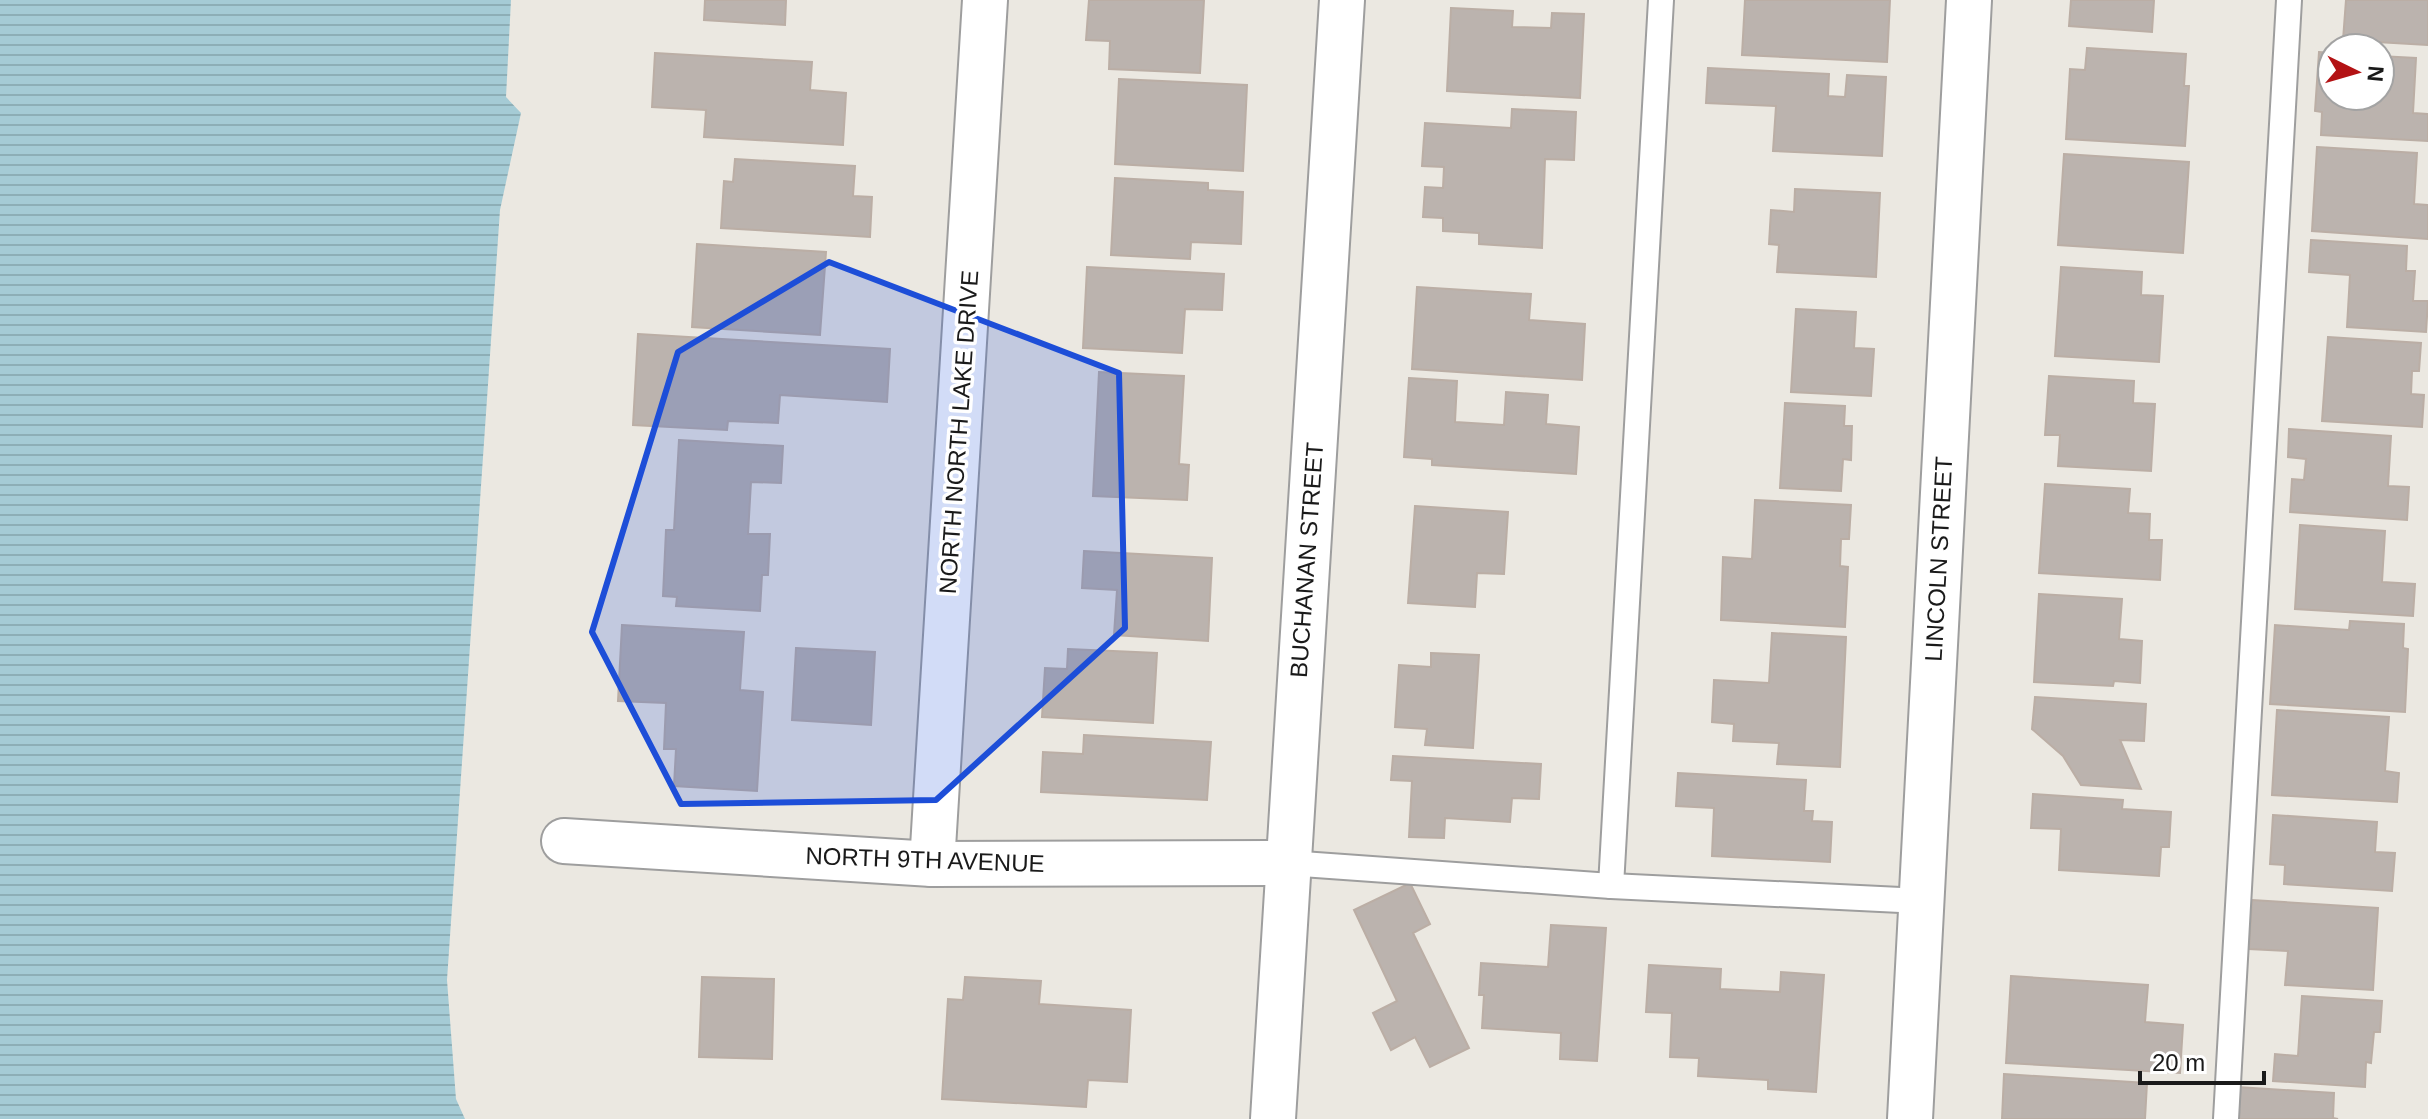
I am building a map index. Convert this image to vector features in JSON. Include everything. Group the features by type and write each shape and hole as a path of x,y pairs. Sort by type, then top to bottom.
{"street":[{"name":"NORTH NORTH LAKE DRIVE","path":"932,864 985,0"},
{"name":"BUCHANAN STREET","path":"1273,1119 1342,0"},
{"name":"LINCOLN STREET","path":"1910,1119 1969,0"},
{"name":"NORTH 9TH AVENUE","path":"564,841 932,864 1288,863"}],"lane":[{"path":"1611,886 1661,0"},
{"path":"2226,1119 2289,0"},
{"path":"1288,863 1611,886 1921,901"}],"highlighted area":[{"path":"829,262 1119,373 1125,628 936,800 681,804 592,632 678,352"}],"water":[{"path":"0,0 511,0 506,97 521,113 500,210 447,980 456,1099 465,1119 0,1119"}],"building":[{"path":"705,0 786,0 785,25 704,20"},
{"path":"1089,0 1204,0 1200,73 1109,69 1110,41 1086,40"},
{"path":"1745,0 1890,0 1887,62 1742,55"},
{"path":"2071,0 2154,0 2152,32 2069,26"},
{"path":"2346,0 2428,0 2428,45 2396,43 2396,32 2344,32"},
{"path":"1451,8 1513,11 1512,27 1551,28 1552,13 1584,14 1580,98 1447,91"},
{"path":"2087,48 2186,54 2184,86 2189,86 2185,146 2066,139 2070,69 2085,70"},
{"path":"655,53 812,62 810,90 846,93 843,145 704,137 706,110 652,107"},
{"path":"2396,57 2416,58 2413,113 2428,114 2428,141 2321,135 2322,112 2396,112"},
{"path":"1708,68 1829,74 1828,96 1845,97 1847,75 1886,77 1882,156 1773,151 1776,106 1706,103"},
{"path":"1119,79 1247,85 1243,171 1115,164"},
{"path":"1512,109 1576,112 1574,160 1545,159 1542,248 1479,244 1479,233 1443,231 1443,218 1423,217 1425,187 1443,188 1444,167 1422,166 1425,123 1511,128"},
{"path":"2317,147 2417,153 2414,204 2428,205 2428,239 2312,231"},
{"path":"2064,154 2189,162 2183,253 2058,245"},
{"path":"735,159 855,166 853,196 872,197 870,237 721,228 724,181 733,182"},
{"path":"1115,178 1208,183 1208,190 1243,192 1241,244 1191,242 1190,259 1111,255"},
{"path":"1795,189 1880,193 1876,277 1777,272 1779,245 1769,244 1771,210 1794,212"},
{"path":"2311,240 2407,246 2406,271 2415,271 2413,301 2428,301 2426,332 2347,327 2350,275 2309,272"},
{"path":"697,244 826,252 820,335 692,327"},
{"path":"1087,267 1224,274 1222,310 1185,309 1182,353 1083,348"},
{"path":"2061,267 2142,272 2141,295 2163,296 2159,362 2055,356"},
{"path":"1417,287 1531,294 1529,320 1585,324 1582,380 1412,369"},
{"path":"1796,309 1856,312 1854,348 1874,349 1871,396 1791,392"},
{"path":"638,334 890,349 887,402 780,395 778,423 728,421 727,430 633,425"},
{"path":"2328,337 2421,343 2419,371 2412,371 2411,394 2424,395 2422,427 2322,421"},
{"path":"1099,372 1184,376 1179,464 1189,465 1187,500 1093,496"},
{"path":"2049,376 2134,381 2133,403 2155,404 2151,471 2058,466 2060,435 2045,435"},
{"path":"1409,378 1457,381 1455,422 1504,425 1506,392 1548,395 1546,424 1579,427 1576,474 1432,465 1432,459 1404,457"},
{"path":"1785,403 1845,406 1844,426 1852,426 1851,460 1843,459 1841,491 1780,488"},
{"path":"2289,429 2391,436 2388,486 2409,487 2407,520 2290,512 2292,479 2304,480 2306,459 2288,457"},
{"path":"679,440 783,446 781,483 751,482 748,534 770,534 768,575 762,575 760,611 676,606 677,597 663,596 666,530 674,530"},
{"path":"2045,484 2130,489 2128,513 2150,514 2149,540 2162,540 2160,580 2039,573"},
{"path":"1755,500 1851,505 1849,539 1841,539 1840,566 1848,567 1845,627 1721,620 1723,557 1752,559"},
{"path":"1415,506 1508,512 1504,574 1477,573 1475,607 1408,603"},
{"path":"2300,525 2385,531 2382,582 2415,584 2413,616 2295,609"},
{"path":"1084,551 1212,558 1208,641 1114,635 1117,590 1082,588"},
{"path":"2039,594 2122,599 2119,639 2142,641 2140,683 2114,681 2113,686 2034,682"},
{"path":"2350,621 2404,624 2403,648 2408,649 2405,712 2270,704 2275,625 2349,630"},
{"path":"622,625 744,632 740,690 763,692 757,791 674,786 676,749 664,749 666,703 618,701"},
{"path":"1772,633 1846,637 1840,767 1777,764 1779,743 1733,741 1734,724 1712,722 1714,680 1769,683"},
{"path":"796,648 875,652 871,725 792,720"},
{"path":"1068,649 1157,653 1153,723 1042,717 1045,668 1067,669"},
{"path":"1431,653 1479,655 1473,748 1425,745 1427,729 1395,727 1399,665 1431,667"},
{"path":"2035,697 2146,704 2144,741 2120,740 2141,789 2081,785 2063,756 2032,729"},
{"path":"2277,710 2389,717 2385,771 2399,773 2397,802 2272,795"},
{"path":"1084,735 1211,742 1207,800 1041,792 1043,752 1083,754"},
{"path":"1393,756 1541,764 1539,799 1512,798 1510,822 1445,818 1444,838 1409,837 1412,781 1391,780"},
{"path":"1678,773 1806,780 1804,811 1813,811 1812,821 1832,822 1830,862 1712,856 1714,808 1676,806"},
{"path":"2033,794 2123,800 2122,809 2171,812 2169,847 2161,847 2159,876 2059,870 2061,829 2031,828"},
{"path":"2273,815 2377,822 2375,852 2395,853 2392,891 2284,884 2285,865 2270,864"},
{"path":"1410,883 1430,924 1413,933 1469,1048 1430,1067 1415,1037 1391,1050 1373,1013 1397,1001 1354,910"},
{"path":"2252,900 2378,908 2373,990 2285,985 2288,951 2249,949"},
{"path":"1551,925 1606,928 1597,1061 1560,1059 1561,1033 1482,1028 1484,995 1479,995 1481,963 1548,967"},
{"path":"1649,965 1721,969 1720,989 1780,992 1781,972 1824,975 1816,1092 1768,1089 1768,1080 1698,1076 1699,1058 1670,1057 1672,1013 1646,1012"},
{"path":"2011,976 2148,985 2145,1022 2183,1025 2180,1073 2006,1063"},
{"path":"702,977 774,979 772,1059 699,1057"},
{"path":"965,977 1041,981 1039,1004 1131,1010 1127,1082 1088,1080 1086,1107 942,1099 948,999 963,1000"},
{"path":"2302,996 2382,1001 2380,1032 2374,1032 2371,1063 2366,1062 2365,1087 2273,1081 2275,1054 2298,1056"},
{"path":"2004,1074 2147,1083 2145,1119 2002,1119"},
{"path":"2237,1087 2334,1093 2333,1118 2338,1119 2235,1119"}]}
